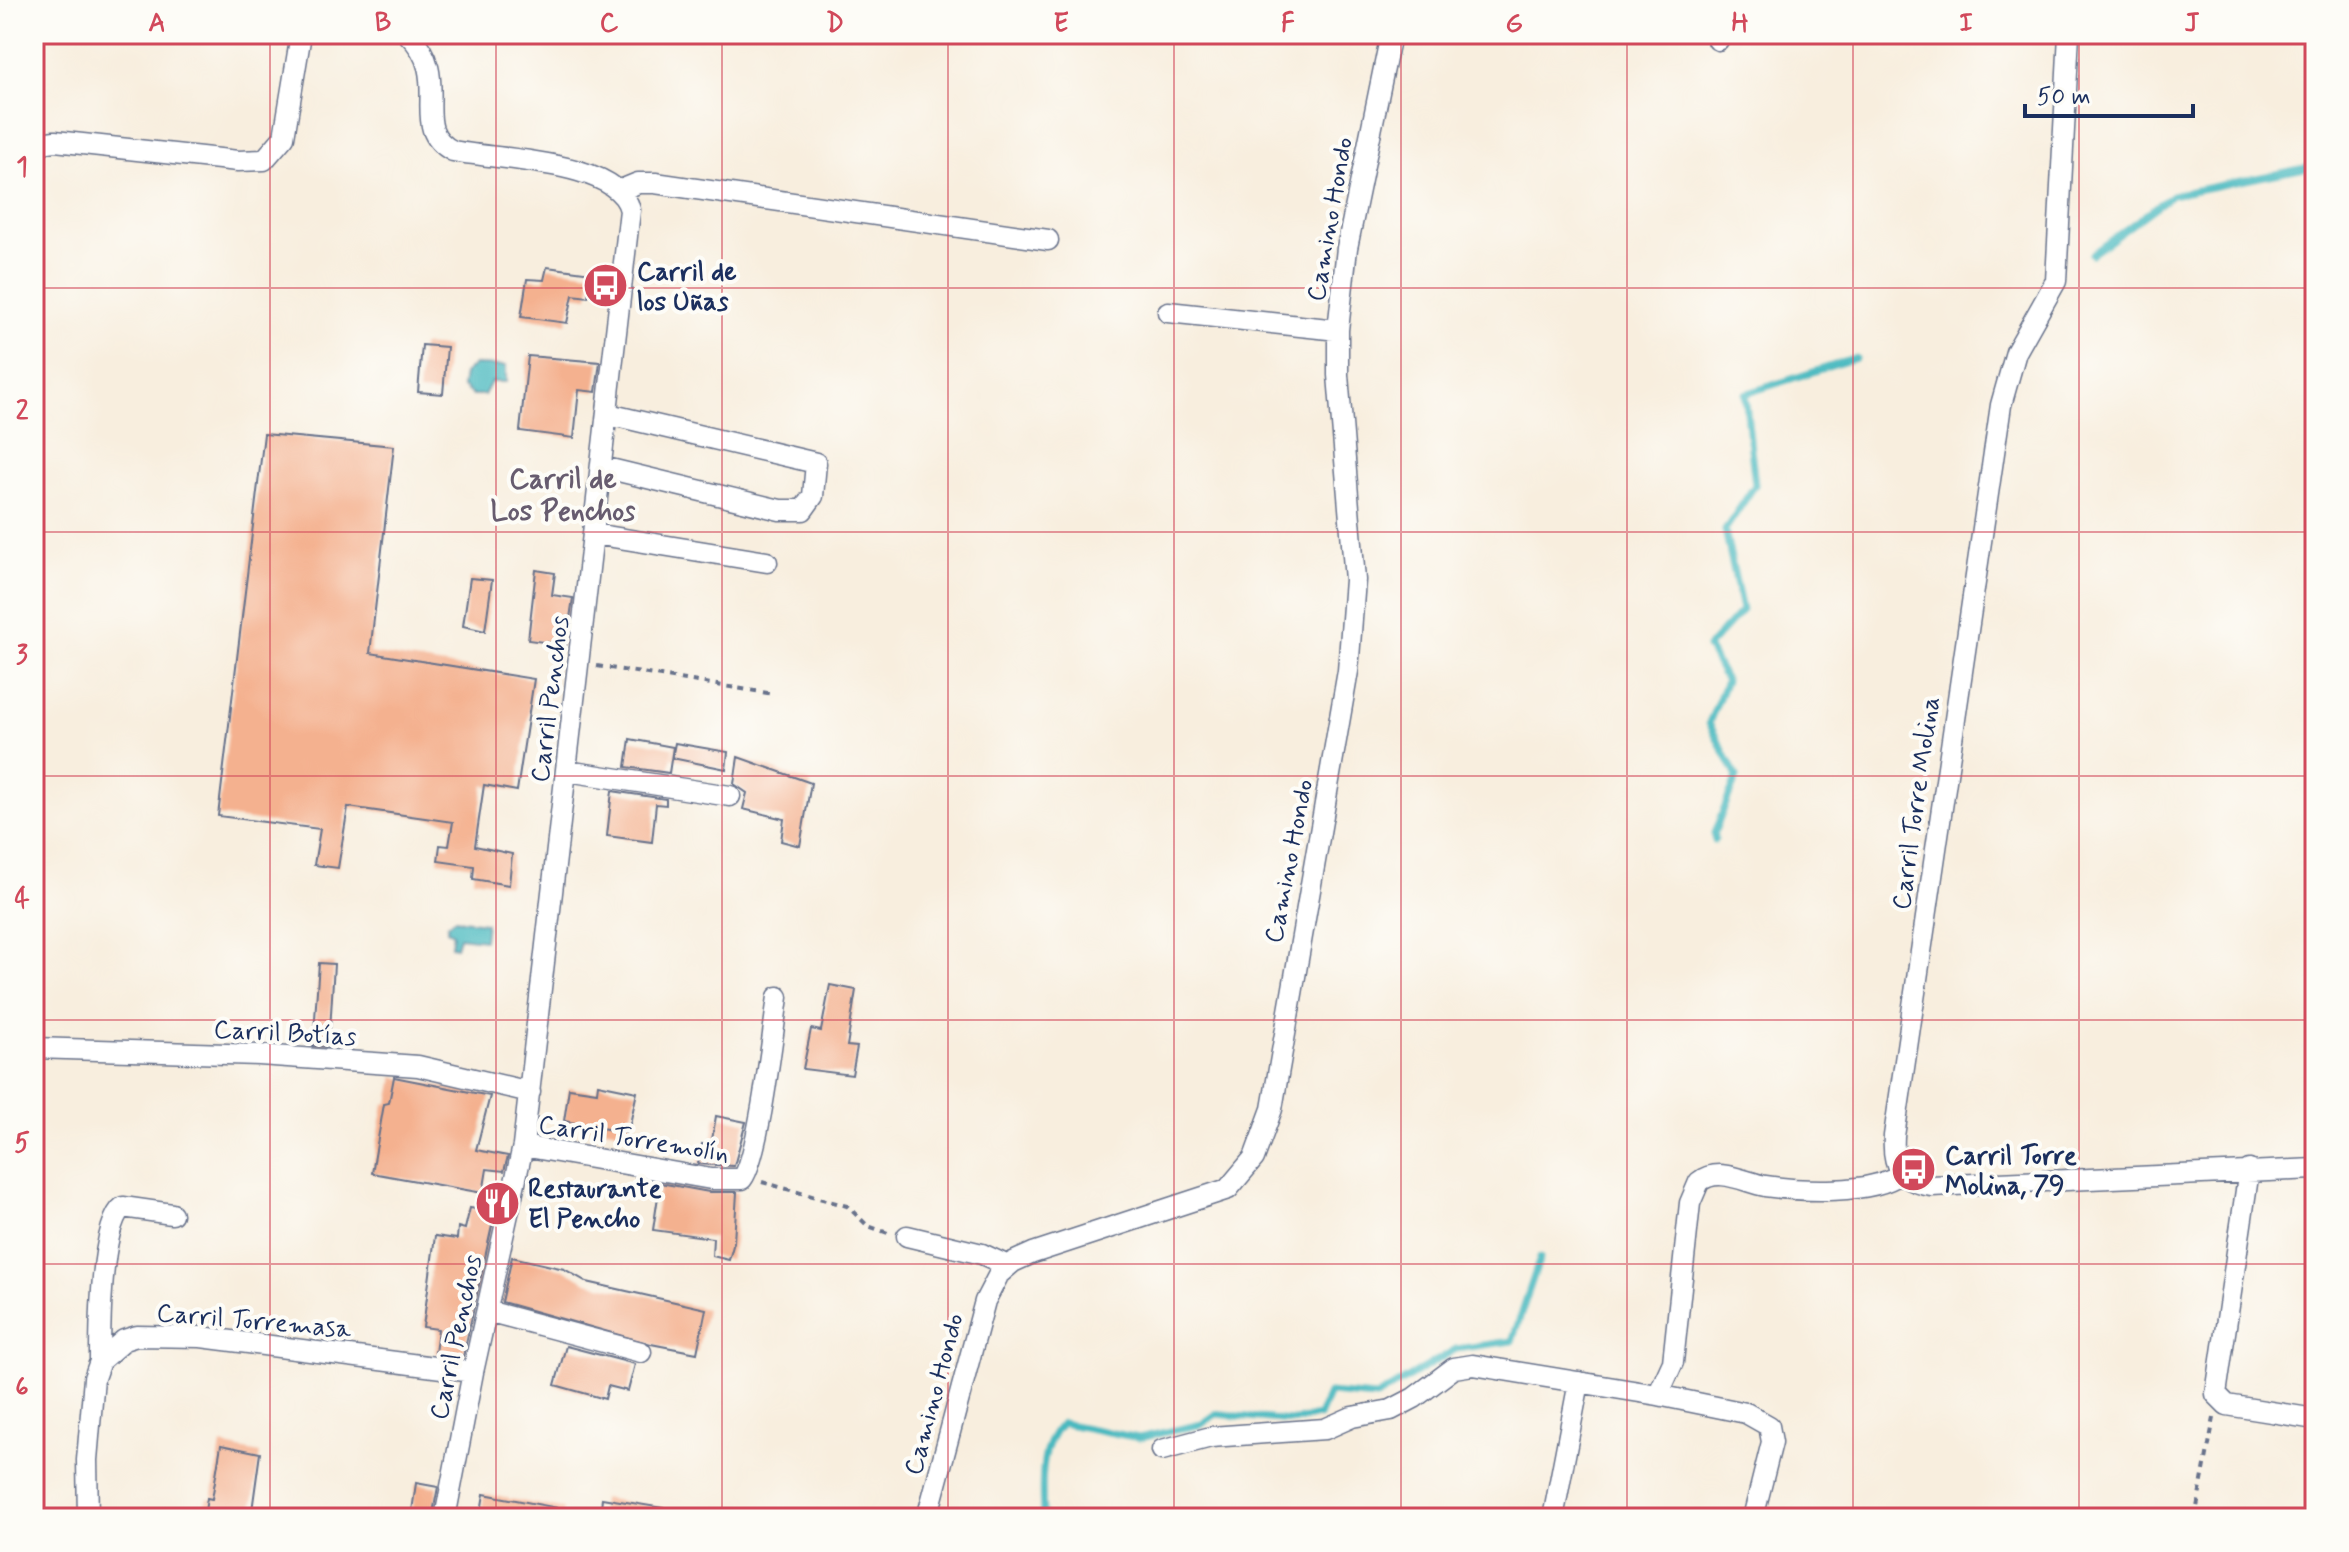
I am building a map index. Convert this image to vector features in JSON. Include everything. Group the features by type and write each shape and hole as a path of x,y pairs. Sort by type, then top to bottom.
{"street":[{"path":"34,144 55,141 238,161 264,160 284,137 301,34"},
{"path":"408,34 428,60 432,82 431,132 439,144 453,151 577,170 603,179 621,190 638,183 655,183 1048,240"},
{"name":"Camino Hondo","path":"927,1518 985,1301 992,1285 1008,1266 1033,1253 1217,1195 1238,1181 1262,1140 1272,1109 1296,956 1345,698 1351,646 1354,556 1340,406 1338,330 1347,248 1391,34"},
{"name":"Carril Torre Molina","path":"1900,1174 1894,1163 1894,1136 1992,460 2016,352 2049,297 2057,272 2069,34"},
{"name":"Carril Penchos","path":"445,1518 473,1372 523,1146 630,210 621,190"},
{"path":"1168,312 1338,330"},
{"path":"602,467 780,510 803,510 813,496 816,463 608,414"},
{"path":"594,534 767,562"},
{"path":"567,771 730,796"},
{"name":"Carril Torremolín","path":"523,1146 727,1181 745,1176 778,997"},
{"name":"Carril Botías","path":"34,1048 259,1055 418,1066 530,1092"},
{"path":"1658,1395 1673,1362 1690,1203 1699,1182 1717,1175 1804,1189 1879,1186 1900,1174 1911,1181 1931,1186 2315,1169"},
{"path":"2249,1170 2216,1394 2227,1405 2315,1419"},
{"path":"88,1518 91,1403 100,1361 112,1222 123,1207 172,1214"},
{"path":"907,1236 982,1254 1008,1266"},
{"path":"487,1311 641,1352"},
{"name":"Carril Torremasa","path":"100,1361 111,1348 137,1336 201,1337 473,1372"},
{"path":"1162,1450 1211,1437 1325,1429 1352,1417 1391,1410 1462,1366 1658,1395 1746,1413 1769,1426 1772,1442 1753,1518"},
{"path":"1553,1518 1579,1382"}],"path":[{"path":"579,664 774,694"},
{"path":"745,1176 847,1206 876,1229 907,1236"},
{"path":"2195,1518 2211,1427 2220,1400"}],"water":[{"path":"474,365 506,366 506,382 491,382 484,395 472,395 462,386 464,374"},
{"path":"454,919 486,923 484,940 459,937 456,947 451,946 453,933 447,930"}],"building":[{"path":"547,267 592,273 588,297 573,295 567,323 521,317 527,279 544,280"},
{"path":"422,345 447,347 443,394 418,392"},
{"path":"528,356 600,362 596,392 579,390 574,438 520,431"},
{"path":"264,434 394,446 370,653 534,679 517,791 484,785 475,846 512,854 509,885 473,879 474,866 438,861 440,845 449,846 453,822 348,807 338,868 314,865 320,829 218,816"},
{"path":"536,570 555,573 552,595 573,598 566,645 528,640"},
{"path":"470,578 492,580 485,631 463,626"},
{"path":"630,739 673,747 669,773 626,767"},
{"path":"675,743 728,752 726,769 672,758"},
{"path":"738,757 811,783 800,846 781,841 784,819 743,809 747,793 734,784"},
{"path":"612,791 666,799 666,805 656,804 652,842 607,836"},
{"path":"319,963 334,964 329,1047 313,1046"},
{"path":"830,985 856,990 847,1046 857,1047 852,1075 803,1069 811,1029 821,1031"},
{"path":"394,1077 490,1096 476,1150 508,1156 504,1171 487,1169 483,1193 372,1173 384,1104 389,1103"},
{"path":"598,1084 637,1092 628,1133 564,1121 569,1088 597,1092"},
{"path":"716,1116 746,1122 734,1166 698,1164 702,1144 711,1146"},
{"path":"660,1183 709,1192 737,1192 734,1242 729,1260 712,1256 713,1238 653,1230"},
{"path":"470,1208 495,1212 463,1357 435,1353 438,1329 423,1327 435,1236 457,1239 458,1227 465,1229"},
{"path":"512,1257 564,1269 587,1282 706,1309 697,1353 651,1344 502,1302"},
{"path":"566,1346 635,1364 628,1391 608,1386 605,1399 555,1385"},
{"path":"221,1445 260,1453 251,1518 204,1518 207,1498 212,1499"},
{"path":"416,1483 438,1487 432,1518 411,1518"},
{"path":"484,1494 563,1509 562,1518 480,1518"},
{"path":"602,1498 663,1508 662,1518 600,1518"}],"waterway":[{"path":"2092,254 2172,195 2315,166"},
{"path":"1715,840 1714,833 1737,777 1709,723 1726,681 1708,647 1742,610 1725,530 1755,485 1745,394 1856,358"},
{"path":"1043,1518 1045,1455 1062,1423 1139,1438 1202,1424 1216,1414 1291,1421 1319,1416 1329,1393 1376,1397 1456,1349 1512,1341 1540,1258"}],"place":[{"name":"Carril de los Uñas","path":"606,286"},
{"name":"Carril Torre Molina, 79","path":"1914,1170"},
{"name":"Restaurante El Pencho","path":"497,1203"}],"district":[{"name":"Carril de Los Penchos","path":"563,494"}]}
